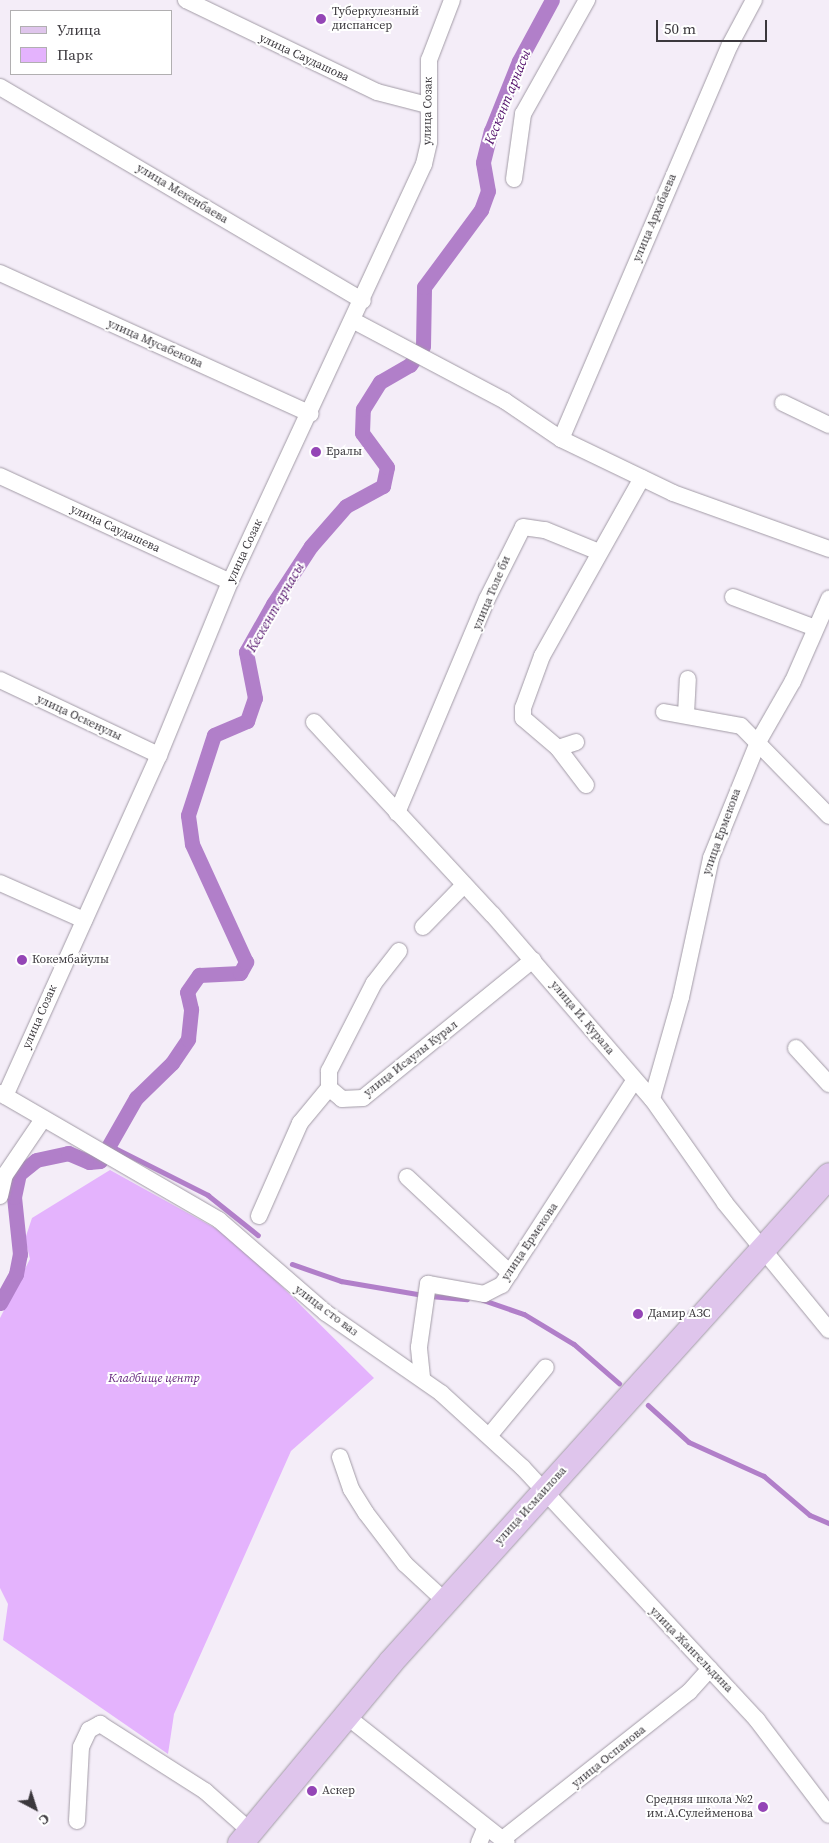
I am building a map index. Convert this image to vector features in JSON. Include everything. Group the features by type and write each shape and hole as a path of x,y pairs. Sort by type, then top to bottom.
{"main road":[{"name":"улица Исмаилова","path":"245,1837 345,1715 445,1601 829,1175"}],"street":[{"name":"улица Саудашова","path":"186,0 377,92 427,105"},
{"name":"улица Созак","path":"3,1094 159,755 230,582 363,302 424,164 429,142 427,105 429,60 452,0"},
{"path":"514,179 523,114 587,0"},
{"name":"улица Архабаева","path":"561,438 730,45 754,0"},
{"name":"улица Мекенбаева","path":"0,87 363,302"},
{"name":"улица Мусабекова","path":"0,273 311,414"},
{"path":"354,321 416,352 438,366 521,410 561,438 642,478 731,518 829,549"},
{"path":"783,403 829,425"},
{"name":"улица Саудашева","path":"0,476 230,582"},
{"path":"586,785 558,748 523,718 523,708 542,656 642,478"},
{"name":"улица Толе би","path":"397,813 487,599 523,527 546,530 599,552"},
{"path":"732,597 815,628"},
{"name":"улица Ермекова","path":"652,1099 681,997 711,858 758,742 793,681 829,599"},
{"path":"686,714 688,679"},
{"name":"улица Оскенулы","path":"0,680 159,755"},
{"path":"664,712 686,714 741,726 829,816"},
{"name":"улица И. Курала","path":"314,722 533,960 634,1081 652,1099 694,1162 829,1330"},
{"path":"558,748 576,742"},
{"path":"0,883 84,920"},
{"path":"422,928 464,885"},
{"path":"259,1216 300,1123 329,1088 329,1071 374,983 399,952"},
{"name":"улица Исаулы Курал","path":"329,1088 349,1101 363,1098 533,960"},
{"path":"796,1048 829,1084"},
{"name":"улица Ермекова","path":"422,1377 419,1347 428,1284 484,1294 502,1285 634,1081"},
{"name":"улица сто ваз","path":"3,1094 116,1163 219,1220 326,1313 422,1377 489,1436 544,1491"},
{"path":"0,1196 5,1175 42,1119"},
{"path":"407,1177 510,1273"},
{"path":"489,1436 546,1367"},
{"path":"340,1457 350,1490 366,1513 405,1564 445,1601"},
{"name":"улица Жангельдина","path":"544,1491 710,1669 801,1773 829,1815"},
{"name":"улица Оспанова","path":"345,1715 482,1836 505,1841 689,1692 710,1669"},
{"path":"77,1821 81,1746 94,1726 100,1724 164,1757 245,1837"}],"green space":[{"name":"Кладбище центр","path":"110,1170 222,1232 247,1252 374,1378 291,1451 174,1714 168,1754 3,1640 8,1604 0,1588 0,1318 30,1259 25,1239 32,1218"}],"waterway":[{"name":"Кескент арнасы","path":"0,1303 16,1274 20,1254 14,1197 19,1174 36,1160 68,1153 89,1162 100,1161 136,1098 172,1063 188,1039 191,1009 187,992 199,975 240,973 246,962 192,844 188,815 214,735 247,721 255,698 246,652 273,604 311,546 346,506 383,486 387,467 362,433 363,409 380,382 410,365 423,346 424,287 481,210 488,191 483,162 491,131 519,61 552,0"},
{"path":"111,1146 208,1195 258,1235"},
{"path":"292,1264 341,1281 423,1295"},
{"path":"430,1296 467,1299"},
{"path":"483,1300 524,1314 574,1344 619,1383"},
{"path":"648,1405 689,1442 764,1476 810,1515 829,1523"}],"place":[{"name":"Туберкулезный диспансер","path":"321,19"},
{"name":"Ералы","path":"316,452"},
{"name":"Кокембайулы","path":"22,960"},
{"name":"Дамир АЗС","path":"638,1314"},
{"name":"Аскер","path":"312,1791"},
{"name":"Средняя школа №2 им.А.Сулейменова","path":"763,1807"}]}
